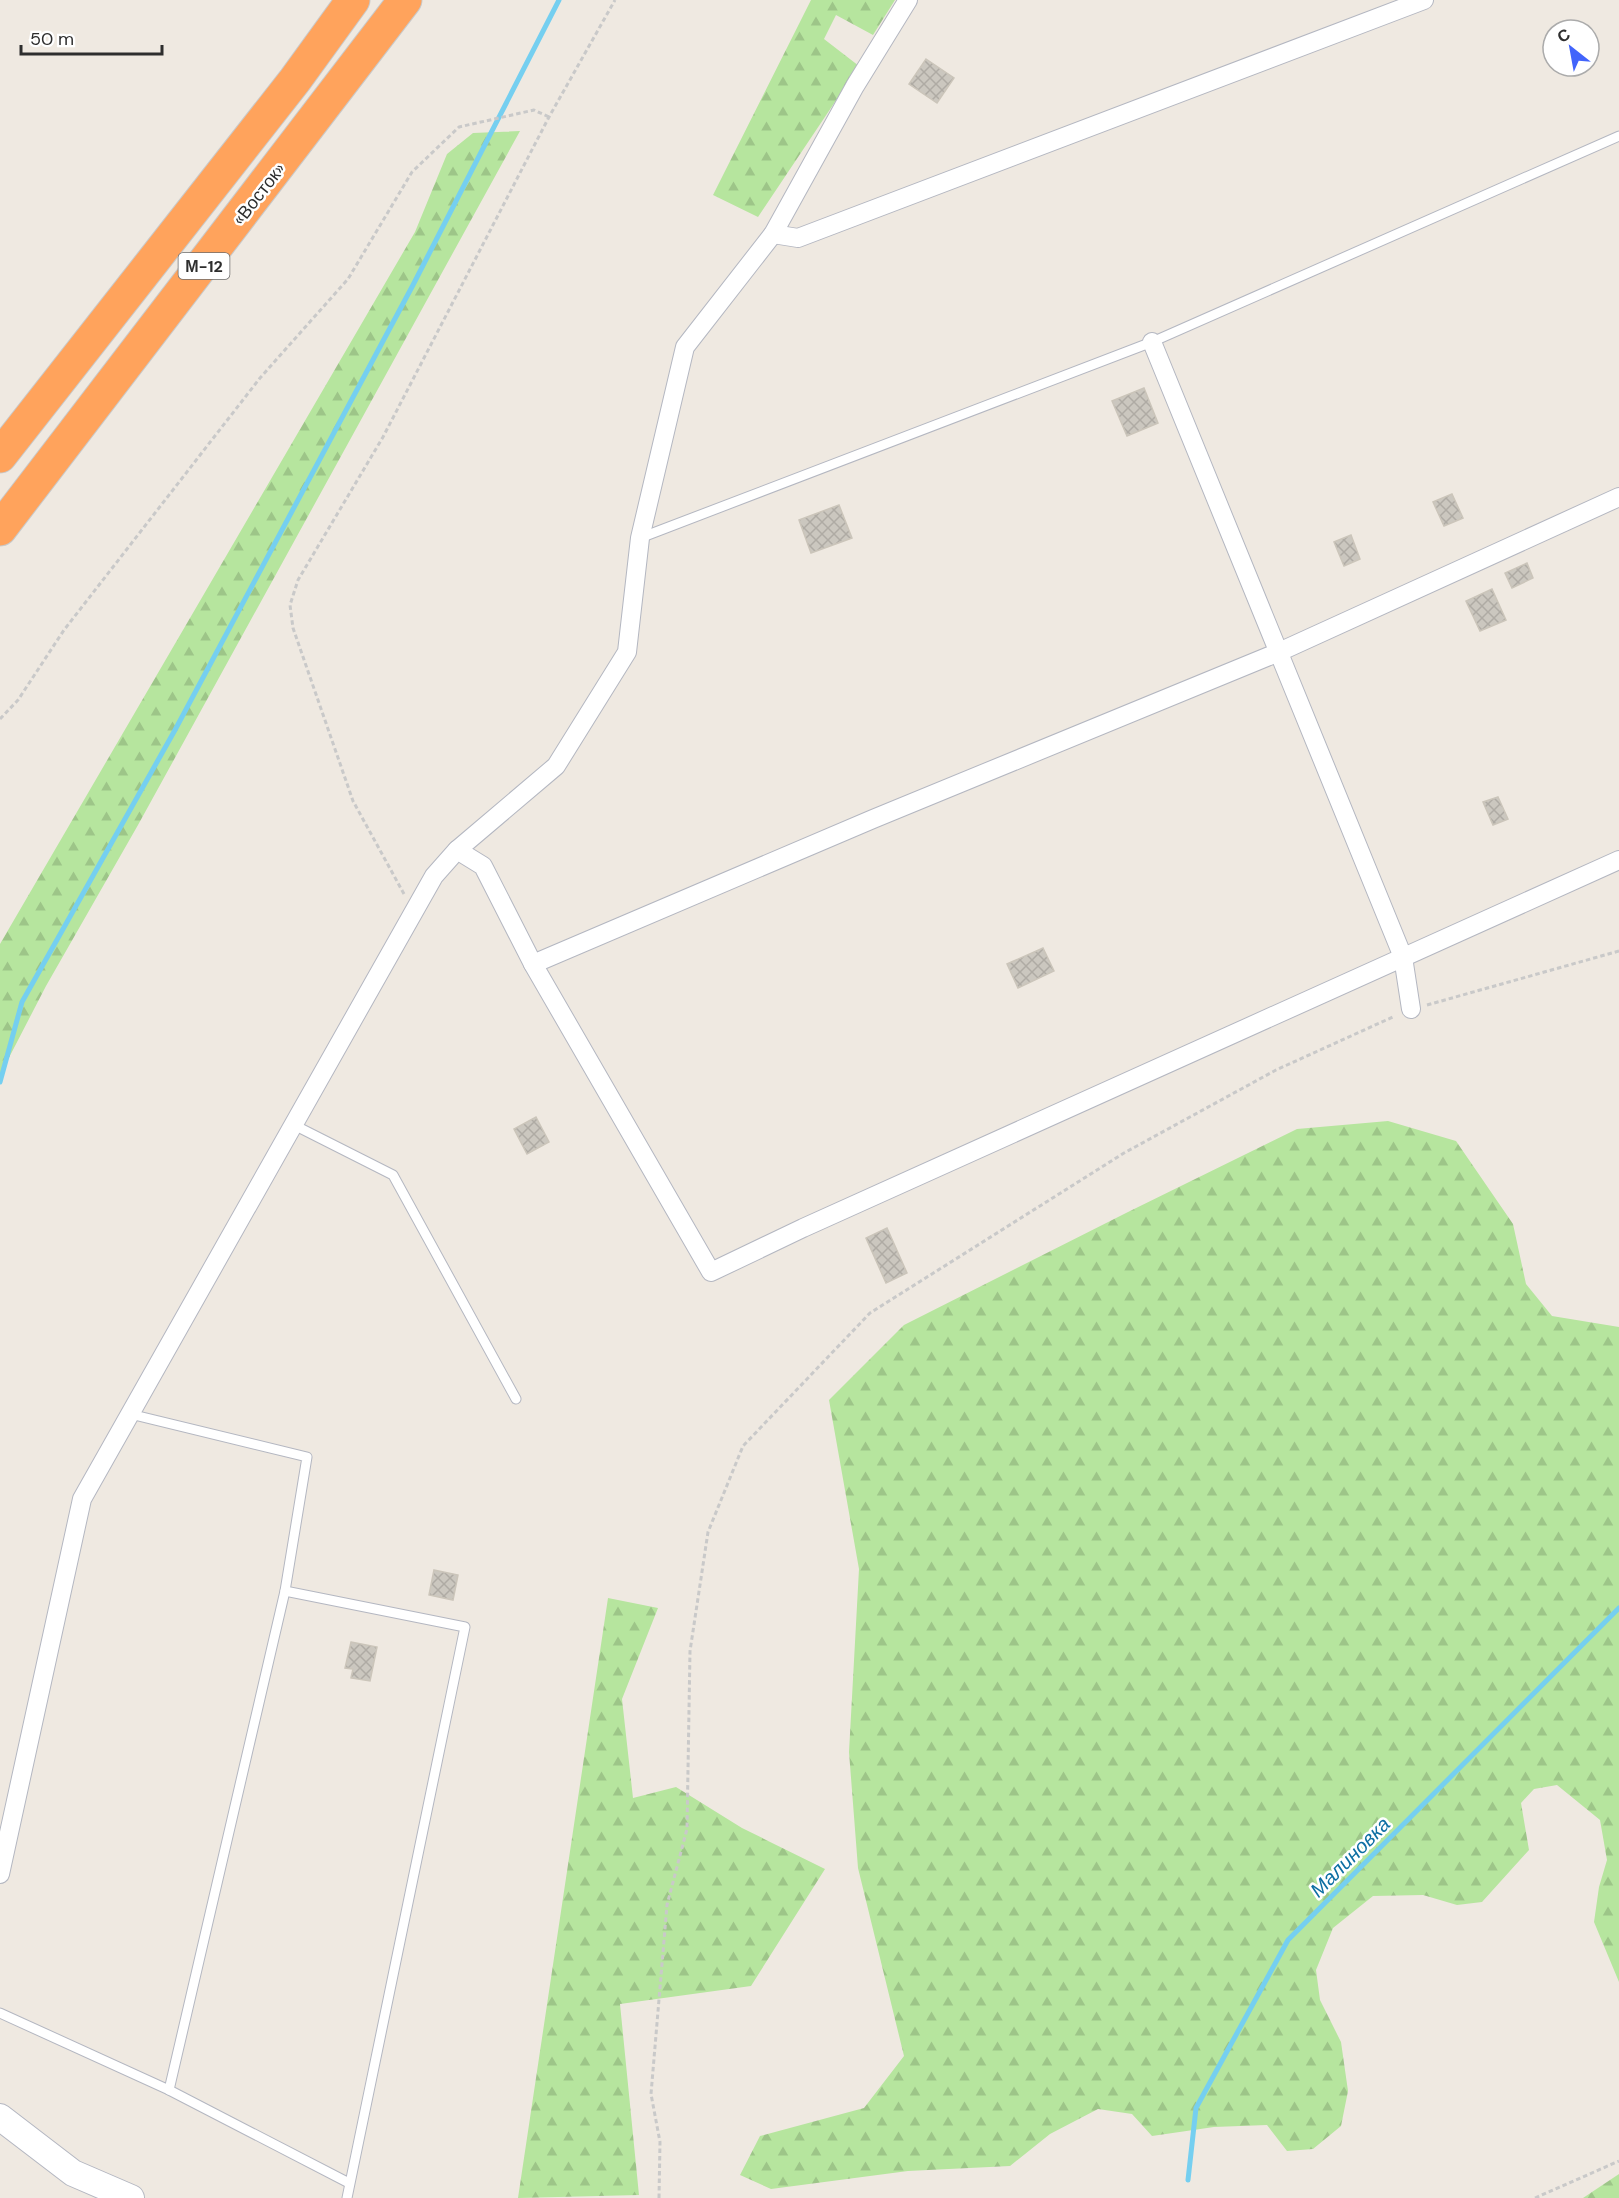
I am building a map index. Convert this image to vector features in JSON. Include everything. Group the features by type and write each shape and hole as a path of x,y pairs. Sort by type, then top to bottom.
{"highway":[{"name":"М-12","path":"0,456 295,80 353,0"},
{"name":"«Восток»","path":"0,530 405,0"}],"street":[{"path":"0,1874 82,1499 434,876 457,850 556,766 627,652 640,538 686,347 773,234 855,86 908,0"},
{"path":"773,234 798,238 1424,0"},
{"path":"1152,342 1403,957 1411,1009"},
{"path":"533,964 895,810 1279,652 1619,497"},
{"path":"457,850 483,866 533,964 711,1272 803,1228 1619,860"},
{"path":"0,2117 73,2173 131,2198"}],"lane":[{"path":"640,538 1152,342 1619,136"},
{"path":"294,1125 393,1175 516,1400"},
{"path":"130,1414 307,1457 285,1592 169,2090"},
{"path":"285,1592 465,1627 347,2198"},
{"path":"0,2013 169,2090 349,2183"}],"path":[{"path":"414,913 353,801 293,628 290,605 298,580 382,437 549,117 615,0"},
{"path":"0,719 18,700 64,630 260,378 348,279 412,172 459,127 534,110 549,117"},
{"path":"659,2198 660,2142 651,2094 667,1905 687,1829 690,1651 708,1532 743,1446 870,1313 1124,1153 1276,1070 1411,1009 1619,951"},
{"path":"1535,2198 1619,2161"}],"green space":[{"path":"811,0 895,0 873,35 836,15 824,39 859,66 758,217 713,195"},
{"path":"520,131 138,825 46,986 0,1075 0,944 415,232 447,154 473,133"},
{"path":"1388,1121 1456,1141 1513,1224 1526,1284 1552,1316 1619,1327 1619,1982 1594,1922 1599,1887 1607,1860 1600,1820 1557,1785 1534,1789 1521,1803 1529,1850 1482,1902 1457,1905 1423,1895 1373,1896 1333,1928 1316,1970 1320,2000 1341,2042 1348,2091 1341,2126 1313,2149 1287,2151 1267,2125 1214,2127 1152,2136 1132,2114 1098,2109 1050,2134 1010,2166 908,2171 771,2189 740,2175 760,2136 864,2108 904,2056 858,1868 849,1752 859,1569 829,1400 904,1325 1128,1212 1297,1129"},
{"path":"608,1598 658,1608 622,1699 633,1798 676,1787 742,1828 825,1869 751,1986 620,2004 639,2195 518,2198"},
{"path":"1619,2174 1619,2198 1583,2198"}],"building":[{"path":"926,59 954,78 937,103 909,84"},
{"path":"1144,388 1158,423 1127,436 1112,401"},
{"path":"1452,494 1463,518 1444,526 1433,502"},
{"path":"839,505 852,538 811,553 799,520"},
{"path":"1351,535 1360,559 1344,566 1334,542"},
{"path":"1527,563 1533,578 1512,588 1505,573"},
{"path":"1492,589 1506,620 1480,631 1466,601"},
{"path":"1498,797 1508,819 1493,825 1483,802"},
{"path":"1043,948 1054,971 1018,988 1007,964"},
{"path":"536,1117 549,1142 527,1154 514,1129"},
{"path":"887,1228 907,1273 886,1283 866,1238"},
{"path":"434,1570 458,1575 453,1600 429,1595"},
{"path":"351,1642 377,1647 370,1681 351,1678 353,1669 345,1668"}],"waterway":[{"path":"0,1082 22,1002 175,730 413,285 559,0"},
{"name":"Малиновка","path":"1188,2180 1196,2108 1288,1940 1619,1608"}]}
